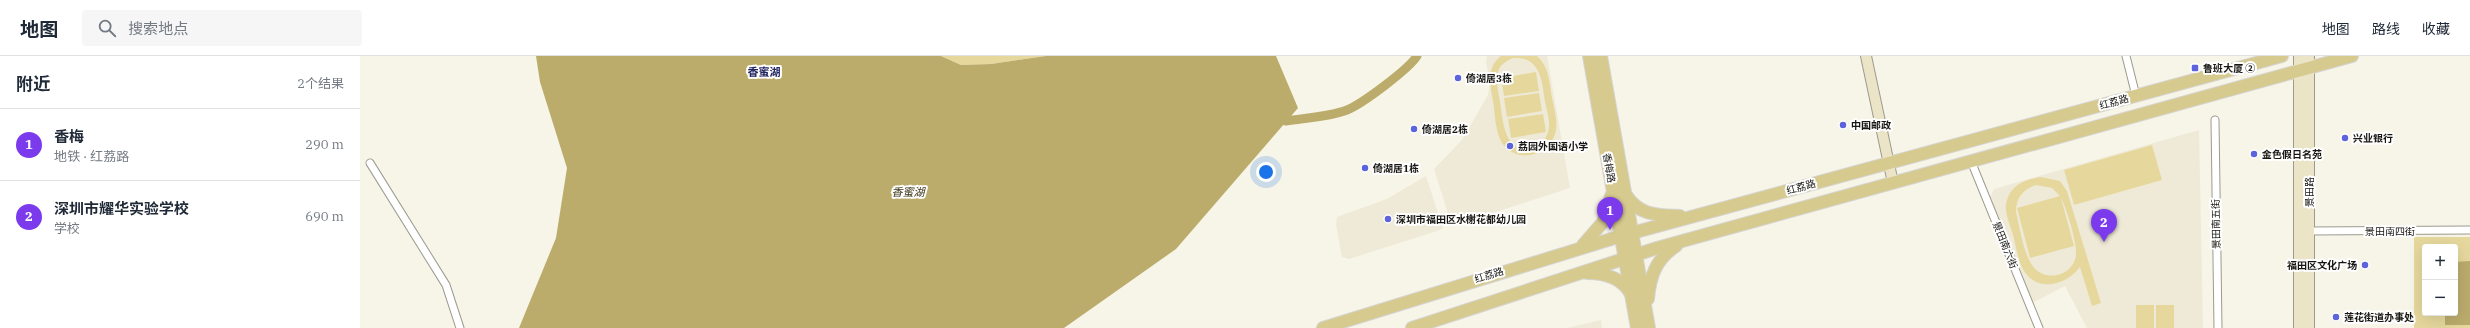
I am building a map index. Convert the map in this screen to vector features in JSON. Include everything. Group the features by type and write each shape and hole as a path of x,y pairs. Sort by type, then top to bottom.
{"main road":[{"name":"香梅路","path":"1589,56 1612,185 1648,323"},
{"name":"香梅路","path":"1601,56 1625,191 1626,234"},
{"path":"1866,56 1893,183"},
{"name":"红荔路","path":"1323,328 1350,324 1580,247 2282,56"},
{"name":"景田路","path":"2299,56 2306,64 2309,328"},
{"name":"红荔路","path":"1412,328 1630,257 1971,161 2306,64 2352,56"},
{"name":"景田路","path":"2299,328 2306,64"},
{"path":"1580,247 1595,233 1606,217 1610,204 1612,185"},
{"path":"1625,191 1631,202 1646,213 1693,216"},
{"path":"1648,323 1649,288 1656,266 1669,250 1682,242"},
{"name":"香梅路","path":"1630,257 1632,296 1638,328"},
{"path":"1578,274 1600,274 1616,279 1626,287 1632,296"}],"street":[{"path":"2126,56 2136,96"},
{"name":"景田南五街","path":"2215,120 2218,328"},
{"name":"景田南六街","path":"1971,161 2039,328"},
{"path":"370,163 446,285 460,328"},
{"name":"景田南四街","path":"2309,231 2470,230"}],"shaded area":[{"path":"941,56 1046,56 991,64 961,65"},
{"name":"荔园外国语小学","path":"1487,56 1547,56 1570,188 1452,226 1434,169 1462,140 1488,95 1490,83 1486,62"},
{"path":"1501,56 1537,56 1546,68 1555,113 1556,129 1551,142 1539,153 1523,155 1515,153 1502,143 1498,133 1490,83 1491,71 1496,60","holes":["1513,58 1522,58 1535,66 1541,79 1549,125 1546,138 1537,146 1531,148 1515,146 1506,134 1502,118 1497,79 1500,67 1508,60"]},
{"path":"1536,72 1539,91 1504,96 1501,78"},
{"path":"1539,93 1542,111 1507,117 1504,98"},
{"path":"1543,114 1546,132 1511,138 1508,119"},
{"path":"2199,130 2203,328 2087,328 2065,286 2032,303 1990,198 1994,189"},
{"path":"2152,145 2162,180 2074,205 2064,170"},
{"name":"深圳市福田区水榭花都幼儿园","path":"1426,176 1443,229 1349,259 1342,257 1336,224 1337,217 1387,199"},
{"path":"2041,177 2060,181 2067,191 2101,303 2092,306 2080,267 2068,278 2052,284 2037,282 2030,278 2024,271 2007,218 2006,204 2009,194 2016,186 2020,183","holes":["2036,185 2052,188 2060,196 2017,208 2030,258 2074,246 2061,198 2071,226 2075,242 2076,255 2074,262 2064,273 2050,276 2037,271 2029,259 2024,246 2016,207 2019,198 2027,189"]},
{"path":"2414,237 2470,237 2470,328 2414,328"},
{"path":"2136,305 2154,305 2154,328 2136,328"},
{"path":"2156,305 2174,305 2174,328 2156,328"},
{"path":"1601,320 1602,328 1567,328"}],"water":[{"name":"香蜜湖","path":"536,56 941,56 961,65 991,64 1046,56 1276,56 1298,108 1176,249 1064,328 519,328 556,238 567,168 540,82"},
{"path":"2470,261 2470,325 2445,325 2445,316 2458,316 2458,262"}],"waterway":[{"path":"1286,121 1325,116 1347,110 1385,86 1405,69 1417,56"}],"place":[{"name":"鲁班大厦 ②","path":"2195,68"},
{"name":"倚湖居3栋","path":"1458,78"},
{"name":"中国邮政","path":"1843,125"},
{"name":"倚湖居2栋","path":"1414,129"},
{"name":"兴业银行","path":"2345,138"},
{"name":"荔园外国语小学","path":"1510,146"},
{"name":"金色假日名苑","path":"2254,154"},
{"name":"倚湖居1栋","path":"1365,168"},
{"name":"深圳市福田区水榭花都幼儿园","path":"1388,219"},
{"name":"香梅","path":"1610,230"},
{"name":"深圳市耀华实验学校","path":"2104,242"},
{"name":"福田区文化广场","path":"2365,265"},
{"name":"莲花街道办事处","path":"2336,317"}],"district":[{"name":"香蜜湖","path":"764,72"}]}
